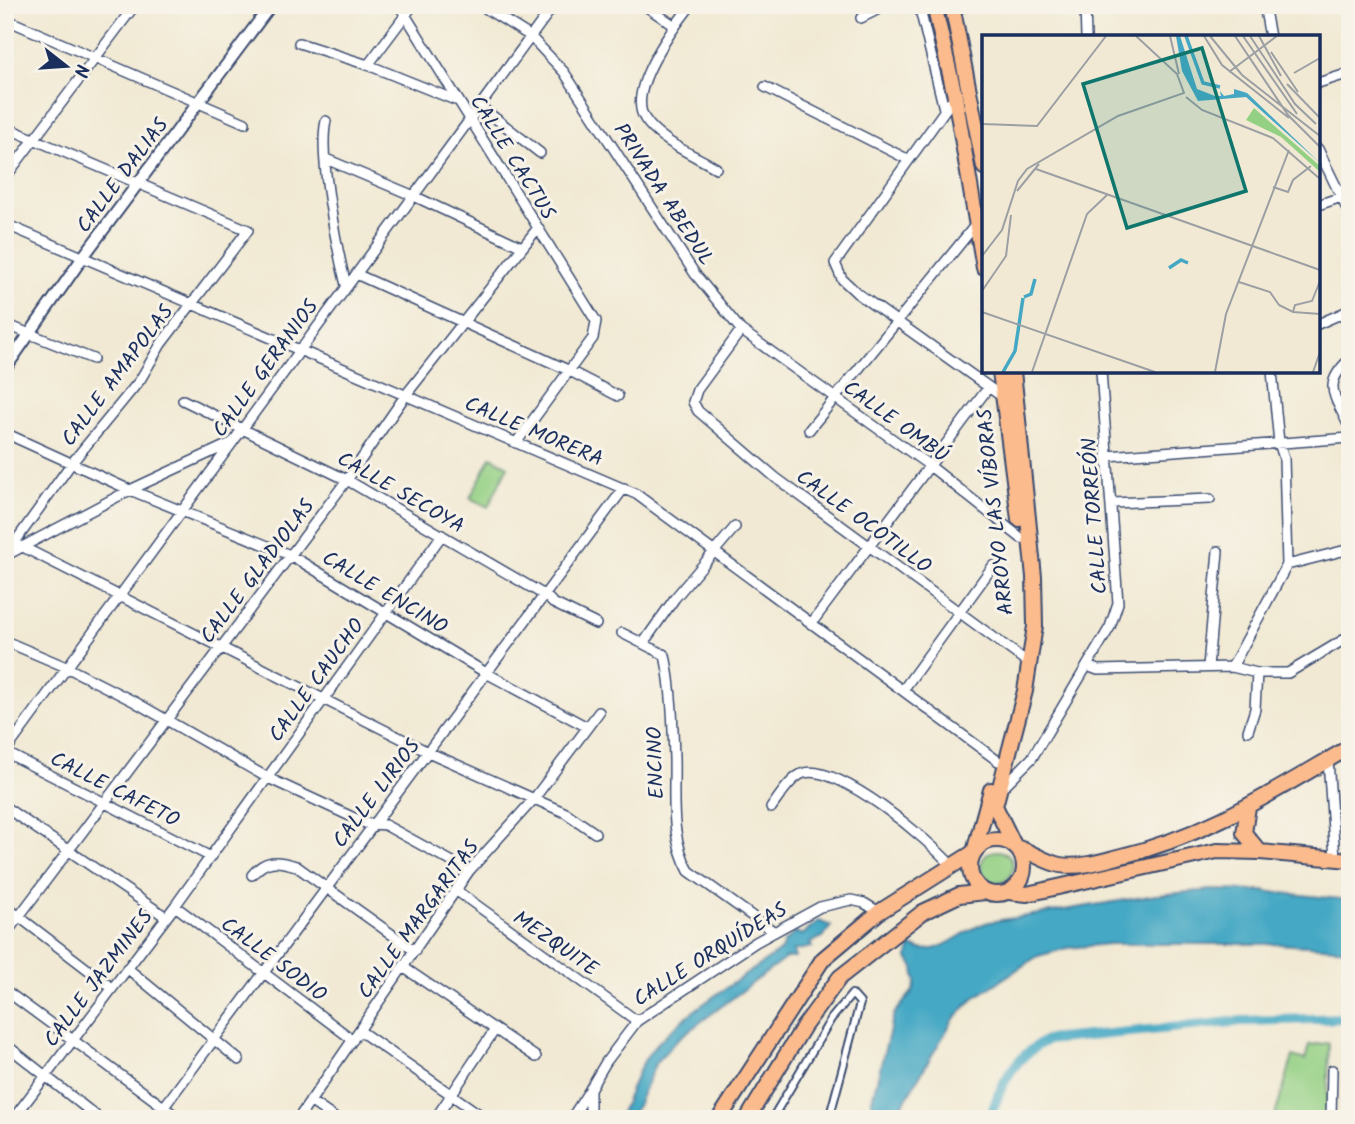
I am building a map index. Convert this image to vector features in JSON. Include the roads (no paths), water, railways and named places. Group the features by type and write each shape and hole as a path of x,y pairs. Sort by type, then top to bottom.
{"main road":[{"path":"952,6 982,157"},
{"path":"934,7 955,96 982,255"},
{"name":"ARROYO LAS VÍBORAS","path":"1000,373 1025,538"},
{"name":"ARROYO LAS VÍBORAS","path":"974,852 995,789 1027,662 1025,538 1018,406 1013,373"},
{"name":"ARROYO LAS VÍBORAS","path":"1015,847 995,809 995,789 998,761 1027,662"},
{"path":"719,1119 823,959 878,912 989,841 1007,842 1061,865 1087,864 1178,841 1248,807 1350,747"},
{"path":"1248,807 1244,833 1261,852"},
{"path":"1009,892 1022,880 1024,871 1021,854 1015,847"},
{"path":"974,852 970,875 985,892"},
{"path":"747,1119 825,994 859,958 923,912 959,895 985,892 993,895 1009,892 1027,894 1205,853 1261,852 1343,859"},
{"path":"758,1058 776,1071"}],"street":[{"path":"5,178 135,5"},
{"name":"CALLE DALIAS","path":"5,369 83,257 200,104 271,5"},
{"name":"CALLE CACTUS","path":"399,5 598,327 593,338 568,370"},
{"path":"368,65 413,5"},
{"name":"PRIVADA ABEDUL","path":"481,5 530,36 564,72 695,274 741,330"},
{"name":"CALLE GERANIOS","path":"5,752 180,510 301,352 346,285 471,122 554,5"},
{"path":"644,5 675,26"},
{"path":"691,5 675,26 641,91 641,110 654,129 716,168"},
{"path":"919,5 944,109"},
{"path":"934,7 979,5"},
{"path":"1085,5 1086,35"},
{"path":"1264,5 1270,35"},
{"path":"861,18 881,6"},
{"path":"5,19 94,60 246,123"},
{"path":"299,43 368,65 457,100"},
{"path":"1320,82 1350,73"},
{"path":"765,87 909,160"},
{"path":"955,96 838,256 837,271 842,279 897,321 988,388 1018,406"},
{"path":"481,107 540,153"},
{"path":"326,121 323,142 337,248 346,285"},
{"path":"5,127 139,184"},
{"path":"1320,152 1345,195 1350,215"},
{"path":"326,159 414,196 523,247"},
{"name":"CALLE AMAPOLAS","path":"14,542 71,464 139,380 161,345 248,230 139,184"},
{"path":"1320,204 1345,195"},
{"path":"809,430 977,223"},
{"name":"CALLE MORERA","path":"5,224 624,488 716,552 998,761"},
{"name":"CALLE GLADIOLAS","path":"5,934 347,481 405,396 537,229"},
{"path":"356,274 460,324 568,370 618,396"},
{"path":"1320,323 1350,310"},
{"path":"5,324 93,359"},
{"name":"CALLE OMBÚ","path":"741,330 1025,538"},
{"name":"CALLE OCOTILLO","path":"741,330 697,390 693,402 698,411 776,478 1027,662"},
{"path":"1350,359 1335,372 1332,382 1350,429"},
{"path":"516,443 568,370"},
{"name":"CALLE TORREÓN","path":"995,789 1032,758 1110,627 1118,603 1101,373"},
{"path":"1232,667 1287,565 1284,458 1279,443 1272,373"},
{"path":"811,624 988,388"},
{"name":"CALLE SECOYA","path":"183,400 347,481 546,596 553,603 596,624"},
{"name":"CALLE ENCINO","path":"5,433 130,490 290,555 488,674 587,727"},
{"path":"1107,456 1350,438"},
{"path":"5,556 14,542 233,443"},
{"name":"CALLE LIRIOS","path":"155,1119 624,488"},
{"path":"1112,503 1210,499"},
{"path":"622,632 644,642 675,598 735,527"},
{"name":"CALLE CAUCHO","path":"209,856 442,535"},
{"path":"14,542 428,752 566,813 595,833"},
{"path":"1287,565 1350,549"},
{"path":"1208,667 1218,551"},
{"path":"903,690 993,566"},
{"path":"1087,666 1098,670 1232,667 1257,673 1293,671 1350,636"},
{"path":"5,641 66,667 135,702 165,722 268,778 365,823 385,825 469,871"},
{"name":"ENCINO","path":"644,642 662,651 666,659 674,756 676,842 689,870 773,931"},
{"path":"1248,731 1255,709 1257,673"},
{"name":"CALLE MARGARITAS","path":"298,1119 469,871 533,800 599,712"},
{"name":"CALLE CAFETO","path":"5,752 209,856"},
{"path":"1328,760 1343,859"},
{"path":"771,808 793,780 804,773 836,777 864,793 952,866"},
{"path":"5,807 166,917"},
{"name":"CALLE JAZMINES","path":"13,1119 175,906 209,856"},
{"path":"252,875 267,862 296,866 415,951"},
{"name":"MEZQUITE","path":"457,891 637,1021"},
{"name":"CALLE ORQUÍDEAS","path":"571,1119 606,1062 637,1021 773,931 834,903 851,900 864,903 878,912"},
{"path":"5,906 112,988"},
{"name":"CALLE SODIO","path":"175,906 352,1040"},
{"path":"403,967 536,1057"},
{"path":"127,968 239,1060"},
{"path":"5,990 180,1119"},
{"path":"785,1119 776,1112 831,1019 852,994 860,1003 830,1119"},
{"path":"360,1031 486,1119"},
{"path":"435,1119 494,1031"},
{"path":"5,1044 100,1119"},
{"path":"1331,1119 1332,1070"},
{"path":"590,1089 590,1119"},
{"path":"310,1101 335,1119"}],"water":[{"path":"1211,890 1262,891 1350,900 1350,949 1278,944 1109,944 1068,948 1038,956 974,998 953,1020 904,1102 899,1119 867,1119 894,1014 913,991 916,982 914,968 908,958 910,946 921,949 940,947 989,922 1156,895"},
{"path":"819,921 831,926 823,937 810,943 812,947 793,951 795,958 786,958 678,1039 656,1062 631,1119 618,1119 643,1062 669,1032 699,1007 781,950 784,942 796,932 802,935"}],"waterway":[{"path":"990,1119 998,1095 1017,1063 1047,1040 1242,1021 1350,1018"}]}
